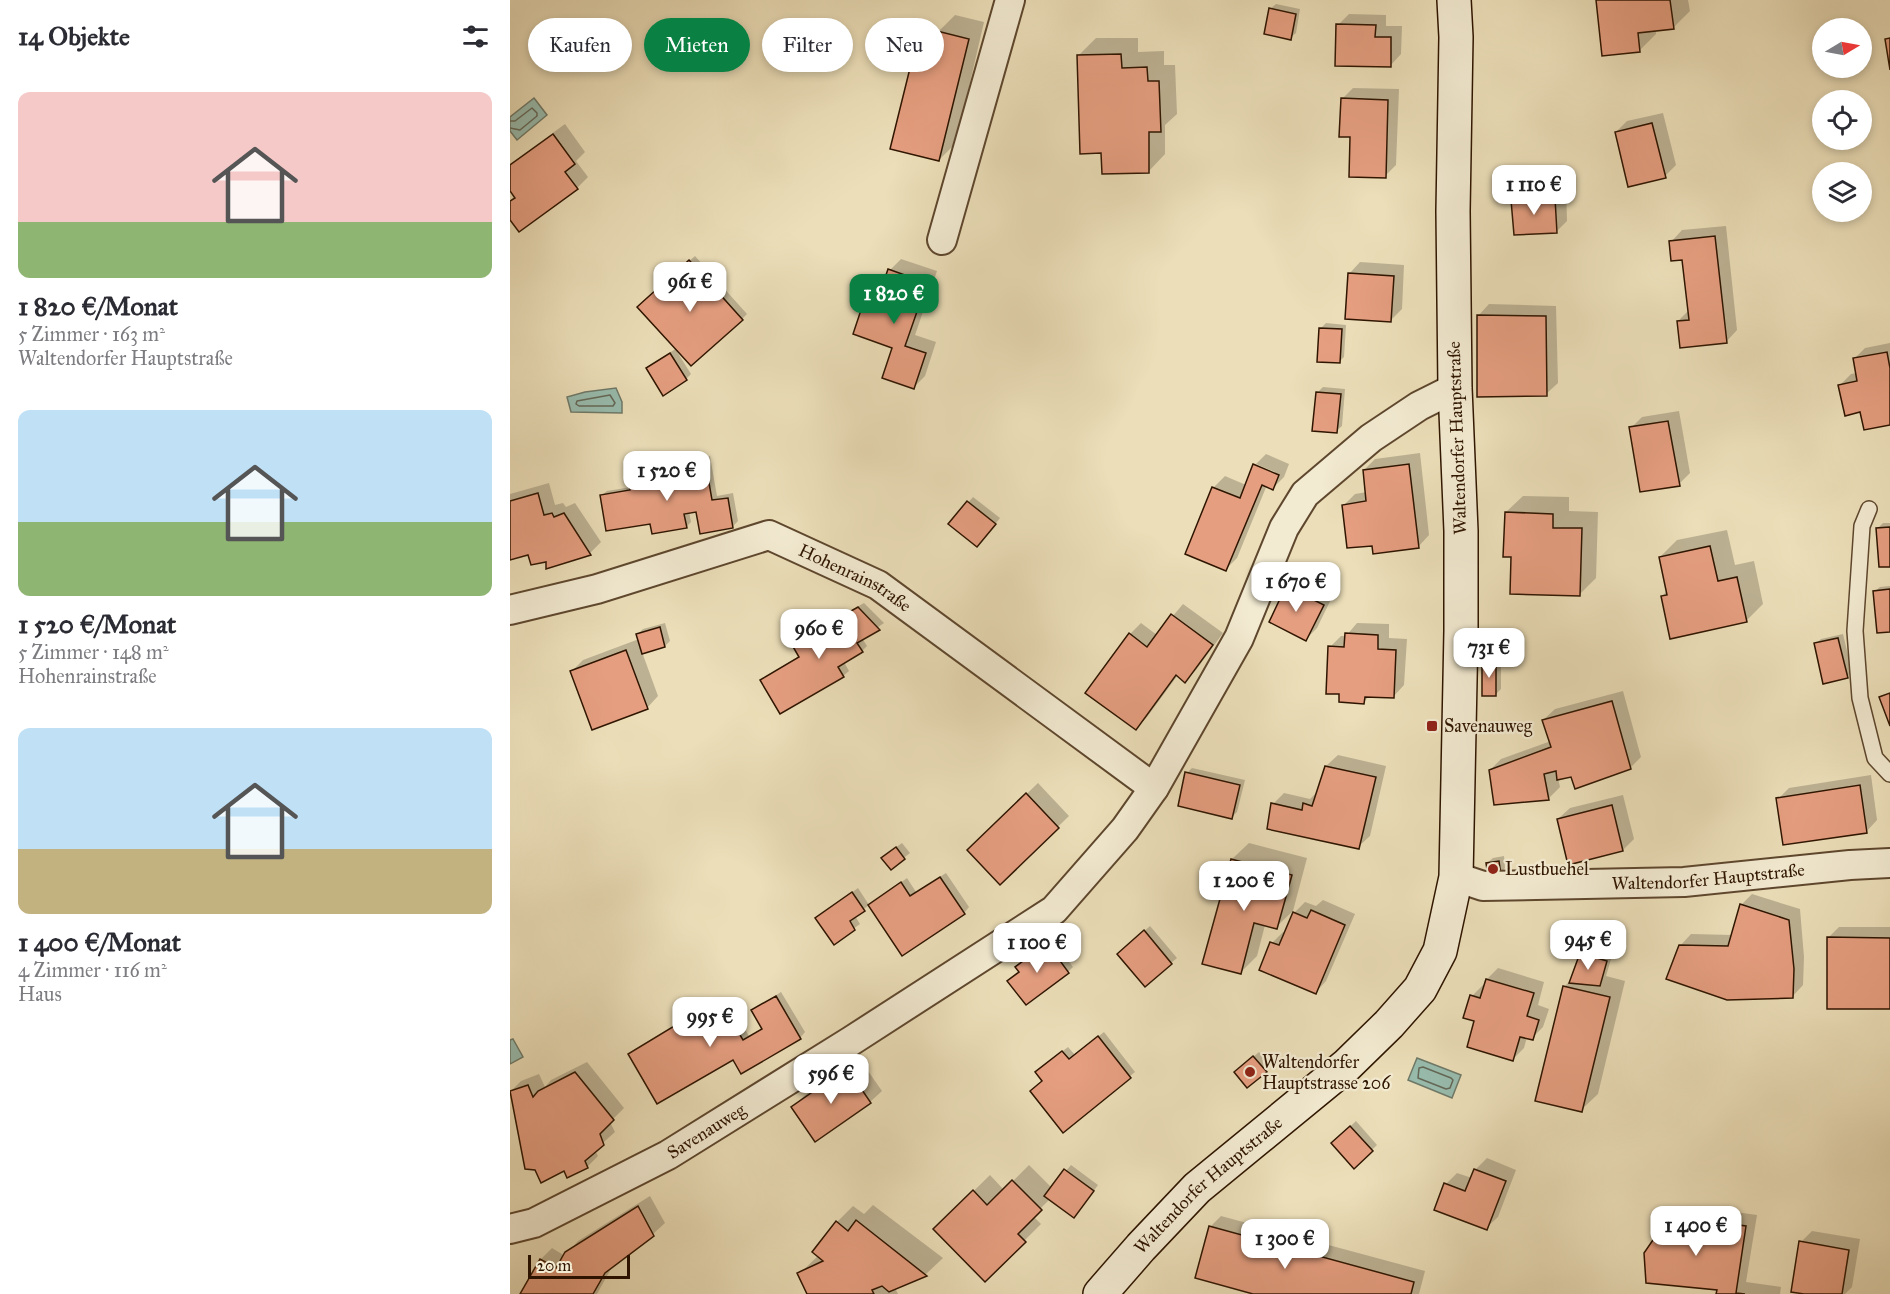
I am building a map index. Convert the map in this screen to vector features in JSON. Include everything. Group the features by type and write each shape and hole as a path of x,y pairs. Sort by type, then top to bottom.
{"main road":[{"name":"Waltendorfer Hauptstraße","path":"1100,1294 1197,1188 1347,1065 1389,1024 1420,989 1440,951 1456,877 1461,609 1452,211 1454,0"}],"street":[{"path":"942,240 1010,0"},
{"name":"Savenauweg","path":"510,1229 534,1223 668,1155 851,1041 1054,910 1125,829 1154,788 1239,638 1284,528 1305,494 1371,438 1419,406 1455,388"},
{"name":"Hohenrainstraße","path":"510,610 597,589 769,535 879,585 1154,788"},
{"name":"Waltendorfer Hauptstraße","path":"1456,877 1484,886 1684,882 1850,864 1890,864"}],"lane":[{"path":"1869,509 1862,526 1855,631 1859,687 1875,758 1890,774"}],"water":[{"path":"534,98 547,115 517,140 510,131 510,117"},
{"path":"616,388 622,402 622,413 571,412 567,397"},
{"path":"513,1039 523,1057 510,1064 510,1040"},
{"path":"1417,1058 1461,1075 1452,1098 1408,1080"}],"building":[{"path":"1596,0 1670,0 1674,29 1638,33 1640,52 1602,56"},
{"path":"1269,8 1296,14 1291,40 1264,34"},
{"path":"1336,24 1376,25 1375,37 1391,37 1391,67 1335,66"},
{"path":"944,33 969,39 939,161 890,149 909,72 944,72"},
{"path":"1890,38 1890,70 1885,39"},
{"path":"1121,54 1122,68 1147,67 1148,81 1159,81 1161,132 1149,132 1149,173 1102,174 1101,153 1080,154 1077,55"},
{"path":"1341,98 1388,100 1386,178 1349,177 1350,137 1339,137"},
{"path":"1652,123 1666,178 1628,187 1615,132"},
{"path":"553,134 575,164 565,172 578,189 519,232 510,220 510,201 515,198 510,191 510,165"},
{"path":"1555,198 1557,233 1514,235 1511,200"},
{"path":"1715,236 1727,343 1680,348 1677,321 1689,320 1682,260 1671,261 1669,241"},
{"path":"689,260 743,320 691,366 637,307"},
{"path":"888,269 927,283 905,346 926,353 914,389 882,378 892,348 853,334 869,286 881,290"},
{"path":"1348,273 1394,276 1391,322 1345,319"},
{"path":"1477,315 1546,316 1547,396 1477,397"},
{"path":"1319,328 1342,329 1340,363 1317,362"},
{"path":"1887,352 1890,368 1890,425 1864,430 1860,412 1845,416 1838,385 1857,381 1853,358"},
{"path":"670,353 687,380 663,396 646,368"},
{"path":"1316,392 1341,394 1337,433 1312,431"},
{"path":"1668,421 1680,486 1640,492 1629,427"},
{"path":"705,460 712,500 728,498 733,528 700,534 696,512 684,514 687,528 652,534 650,524 606,531 600,495 630,490 628,473 663,467 665,481 686,477 684,463"},
{"path":"1253,464 1279,475 1273,490 1262,485 1226,571 1185,554 1212,487 1240,498"},
{"path":"1409,464 1419,548 1373,554 1372,546 1347,548 1342,505 1366,501 1363,470"},
{"path":"538,493 544,515 552,513 554,517 564,513 591,555 546,569 546,562 531,565 528,555 510,560 510,501"},
{"path":"967,501 996,524 977,547 948,524"},
{"path":"1505,512 1553,514 1553,528 1582,528 1580,596 1510,594 1511,557 1503,557"},
{"path":"1890,527 1890,567 1879,567 1876,528"},
{"path":"1710,546 1718,581 1737,577 1747,622 1670,639 1661,596 1667,595 1659,557"},
{"path":"1290,569 1324,575 1321,593 1286,586"},
{"path":"1286,586 1324,605 1306,641 1269,622"},
{"path":"1890,589 1890,632 1877,633 1873,591"},
{"path":"858,607 880,630 857,643 863,652 838,667 844,677 780,714 760,680 799,657 792,645"},
{"path":"1171,614 1213,645 1185,683 1176,675 1136,730 1085,693 1129,633 1147,647"},
{"path":"660,627 665,647 642,654 636,634"},
{"path":"1345,633 1378,635 1378,649 1396,650 1394,698 1365,697 1364,704 1339,702 1339,694 1326,694 1328,646 1344,647"},
{"path":"1838,638 1848,678 1823,684 1814,643"},
{"path":"626,650 648,709 592,730 570,671"},
{"path":"1496,661 1496,696 1482,696 1482,662"},
{"path":"1890,693 1890,726 1879,697"},
{"path":"1612,701 1631,769 1575,789 1571,777 1557,780 1556,771 1544,774 1549,800 1494,805 1489,770 1551,747 1542,720"},
{"path":"1325,766 1376,777 1359,849 1267,829 1271,803 1302,810 1303,803 1312,806"},
{"path":"1185,772 1240,785 1232,819 1178,806"},
{"path":"1860,785 1867,833 1783,845 1776,798"},
{"path":"1026,793 1059,828 1000,885 967,850"},
{"path":"1612,805 1623,851 1568,865 1557,819"},
{"path":"896,847 905,859 891,870 881,858"},
{"path":"1231,859 1292,875 1277,929 1254,923 1241,974 1202,964"},
{"name":"Lustbuehel","path":"1499,861 1501,875 1488,877 1486,863"},
{"path":"940,877 965,914 902,956 868,905 901,882 910,896"},
{"path":"852,892 865,911 850,921 855,930 834,945 815,918"},
{"path":"1740,904 1789,920 1794,969 1793,998 1727,1000 1666,979 1679,945 1728,946"},
{"path":"1311,910 1345,925 1316,994 1259,970 1270,942 1279,945 1293,912 1307,918"},
{"path":"1144,930 1172,964 1145,987 1117,954"},
{"path":"1827,937 1890,938 1890,1009 1827,1009"},
{"path":"1047,943 1069,973 1026,1005 1007,981 1019,972 1015,967"},
{"path":"1580,953 1607,961 1600,986 1569,983"},
{"path":"1486,979 1534,993 1527,1016 1539,1020 1533,1040 1520,1037 1513,1061 1467,1047 1474,1021 1463,1018 1470,995 1480,998"},
{"path":"1563,986 1610,997 1582,1112 1535,1101"},
{"path":"776,996 801,1039 741,1074 733,1060 657,1104 628,1054 709,1005 714,1014 724,1008 743,1040 762,1029 751,1010"},
{"path":"1098,1036 1131,1078 1063,1133 1030,1091 1042,1081 1035,1072 1062,1051 1069,1059"},
{"name":"Waltendorfer Hauptstrasse 206","path":"1253,1056 1267,1072 1247,1088 1234,1072"},
{"path":"847,1068 871,1103 815,1142 791,1107"},
{"path":"575,1072 614,1120 600,1134 604,1145 585,1161 588,1168 567,1178 564,1171 541,1183 535,1170 525,1169 510,1091 528,1085 533,1097 538,1091"},
{"path":"1350,1126 1373,1151 1354,1169 1331,1143"},
{"path":"1064,1169 1094,1191 1074,1218 1044,1196"},
{"path":"1474,1169 1506,1181 1487,1230 1434,1210 1444,1183 1465,1191"},
{"path":"1012,1180 1042,1210 1018,1234 1026,1242 985,1282 933,1229 973,1190 987,1205"},
{"path":"638,1206 654,1236 605,1273 593,1294 520,1294 540,1259 556,1268 565,1252"},
{"path":"856,1220 927,1276 889,1292 882,1286 872,1290 874,1294 807,1294 797,1273 823,1261 812,1252 836,1221 848,1231"},
{"path":"1666,1221 1708,1228 1709,1221 1746,1226 1736,1293 1745,1294 1716,1294 1717,1290 1646,1283 1644,1253"},
{"path":"1209,1226 1414,1282 1411,1294 1253,1294 1195,1278"},
{"path":"1799,1241 1849,1250 1842,1294 1791,1292"}],"place":[{"name":"Savenauweg","path":"1432,726"},
{"name":"Lustbuehel","path":"1493,869"},
{"name":"Waltendorfer Hauptstrasse 206","path":"1250,1072"}]}
